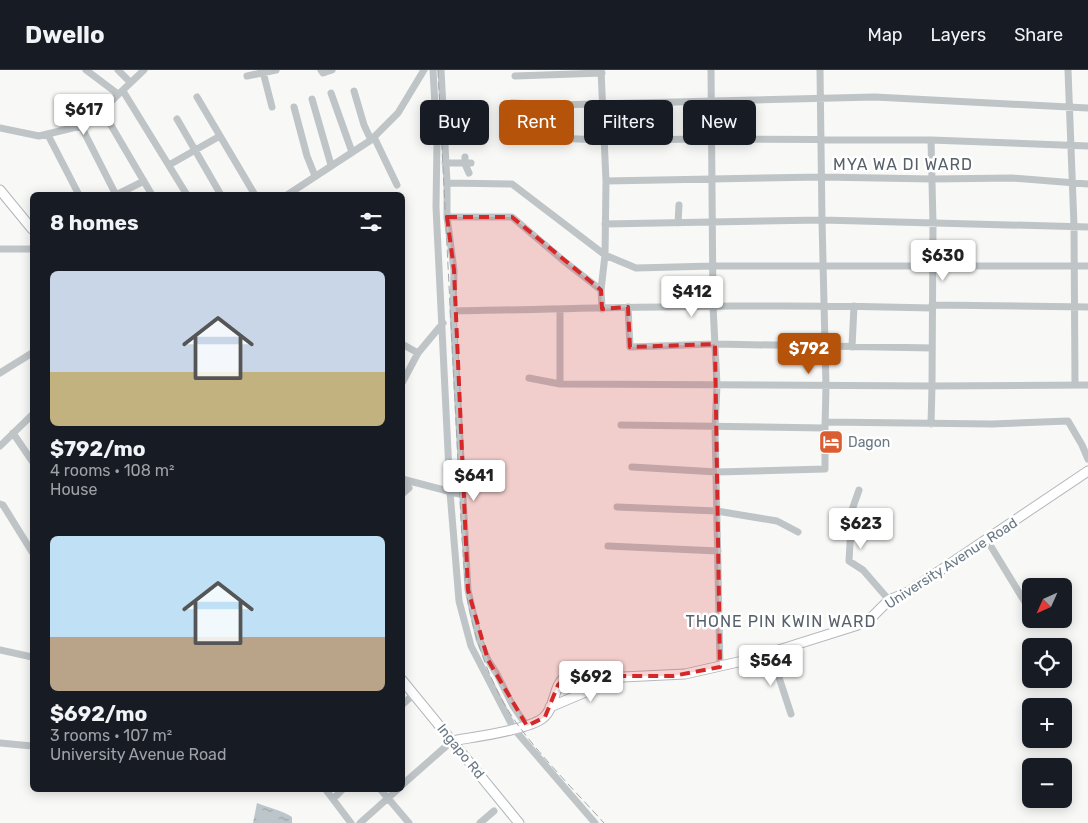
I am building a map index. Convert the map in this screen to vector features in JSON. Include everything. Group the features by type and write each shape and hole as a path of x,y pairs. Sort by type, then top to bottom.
{"main road":[{"path":"0,190 30,225"},
{"name":"University Avenue Road","path":"452,741 527,726 545,717 555,699 558,685 564,678 583,675 623,677 674,676 720,667 771,653 858,625 873,616 889,600 908,592 1088,471"},
{"path":"550,707 623,677"},
{"name":"Ingapo Rd","path":"405,684 519,823"}],"street":[{"path":"86,70 121,92 185,192"},
{"path":"118,70 130,82"},
{"path":"0,128 39,136 80,126 102,110 144,70"},
{"path":"247,76 276,70"},
{"path":"321,70 323,73 332,70"},
{"path":"291,192 373,138 398,113 424,70"},
{"path":"433,70 437,141 436,207 450,492 459,601 471,646 514,729 594,823"},
{"path":"441,70 447,217 454,270 453,311 468,590 479,639 488,660 505,692 527,726"},
{"path":"711,70 711,100"},
{"path":"632,467 717,472 825,470 826,386 820,70"},
{"path":"1068,70 1074,226 1076,384"},
{"path":"264,72 272,107"},
{"path":"515,76 602,72 602,100"},
{"path":"354,91 364,126 373,138 397,185"},
{"path":"331,93 352,152"},
{"path":"197,97 254,192"},
{"path":"756,100 875,97 1088,108"},
{"path":"312,99 331,165"},
{"path":"294,107 306,156 315,176"},
{"path":"102,110 150,192"},
{"path":"177,119 219,192"},
{"path":"80,126 114,192"},
{"path":"48,135 77,192"},
{"path":"169,165 220,136"},
{"path":"756,139 931,140 1088,146"},
{"path":"931,140 933,224 931,424"},
{"path":"602,308 601,290 605,255 606,181 604,145"},
{"path":"711,145 713,306 717,384 715,427 720,667"},
{"path":"445,163 467,161 470,173"},
{"path":"606,181 1012,178 1088,184"},
{"path":"122,192 144,181"},
{"path":"447,183 512,184 605,255 636,268 713,266 1088,266"},
{"path":"678,223 679,205"},
{"path":"447,217 512,217 601,290"},
{"path":"605,224 822,220 1088,227"},
{"path":"0,249 30,249"},
{"path":"453,311 713,306 1088,307"},
{"path":"852,347 854,306"},
{"path":"628,308 630,347 714,344 932,348"},
{"path":"560,309 560,384"},
{"path":"405,377 418,353 443,322"},
{"path":"405,346 418,353"},
{"path":"0,373 30,354"},
{"path":"528,378 560,384 1088,385"},
{"path":"0,446 30,417"},
{"path":"621,425 715,427 1068,422 1088,459"},
{"path":"13,433 30,458"},
{"path":"405,482 463,495"},
{"path":"859,490 852,510 849,561 863,570 889,600"},
{"path":"0,504 3,505 29,538"},
{"path":"617,507 717,511 777,521 798,532"},
{"path":"987,540 1022,597"},
{"path":"608,546 718,551"},
{"path":"0,650 30,657"},
{"path":"771,653 791,714"},
{"path":"405,702 414,694"},
{"path":"405,782 452,741"},
{"path":"0,743 30,746"},
{"path":"327,792 351,823"},
{"path":"332,799 340,792"},
{"path":"383,792 409,823"},
{"path":"360,823 395,792"},
{"path":"480,823 494,810"}],"highlighted area":[{"path":"447,217 512,217 601,290 602,309 628,307 630,347 715,344 720,667 673,676 568,676 558,685 545,717 527,726 488,660 468,590 454,270"}],"water":[{"path":"257,803 292,817 292,823 253,823"}],"railway":[{"path":"438,70 462,539 465,582 470,612 486,666 511,715 561,777 604,823"}],"place":[{"name":"Dagon","path":"831,442"}],"district":[{"name":"MYA WA DI WARD","path":"903,164"},
{"name":"THONE PIN KWIN WARD","path":"781,621"}]}
